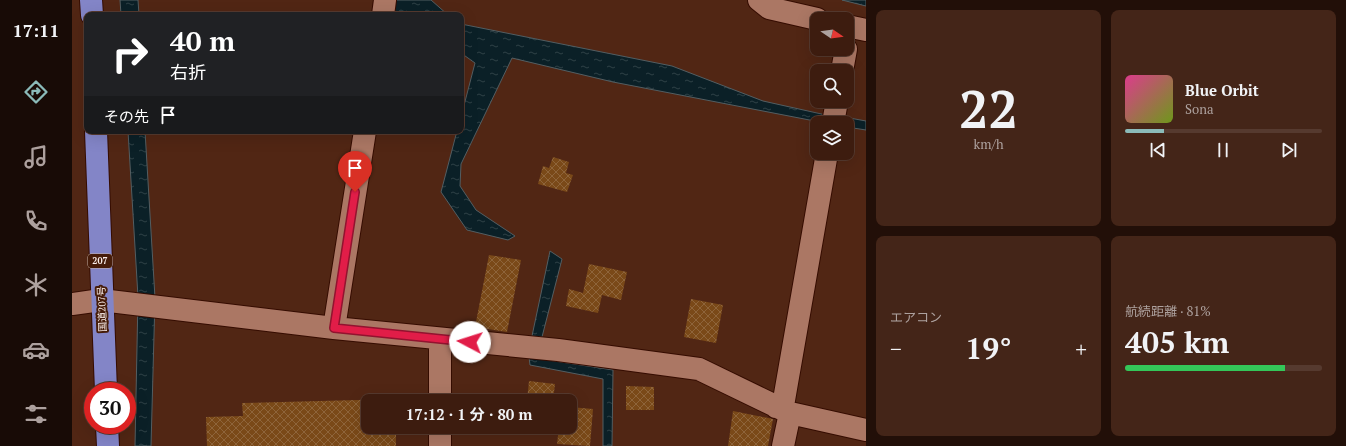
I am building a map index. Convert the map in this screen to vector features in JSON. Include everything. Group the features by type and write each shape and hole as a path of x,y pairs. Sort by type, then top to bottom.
{"highway":[{"path":"91,0 92,12"},
{"name":"国道207号","path":"96,134 101,300 106,382"},
{"path":"107,434 108,446"}],"street":[{"path":"759,0 769,8 810,17"},
{"path":"334,328 365,134"},
{"path":"783,446 784,400 826,160"},
{"path":"72,304 101,300 334,328 558,350 699,369 783,410 866,430"},
{"path":"440,339 440,394"},
{"path":"440,434 440,446"}],"water":[{"path":"120,0 138,0 139,12 121,12"},
{"path":"394,0 431,0 445,12 395,12"},
{"path":"842,0 866,0 866,6"},
{"path":"464,25 672,66 763,101 826,115 810,116 810,120 613,82 512,58 461,164 460,186 476,210 515,236 508,240 467,230 441,192 456,134 464,134 464,105 475,63 464,55"},
{"path":"854,119 866,121 866,130 854,128"},
{"path":"128,134 145,134 155,298 151,446 135,446 138,297"},
{"path":"550,251 562,259 542,337 532,336"},
{"path":"529,357 613,370 612,446 603,446 603,379 530,365"}],"building":[{"path":"553,157 569,162 566,173 573,175 567,192 538,184 543,166 549,168"},
{"path":"489,255 521,260 507,332 475,327"},
{"path":"589,264 627,272 621,300 602,295 598,313 566,306 569,289 583,293"},
{"path":"691,299 723,305 716,343 684,337"},
{"path":"529,381 555,384 554,394 528,394"},
{"path":"626,386 654,387 654,410 626,410"},
{"path":"361,400 361,434 396,434 396,446 207,446 206,417 243,416 242,403"},
{"path":"577,408 593,409 590,446 557,444 558,434 577,434"},
{"path":"733,411 773,419 768,446 728,446"}],"route":[{"path":"355,192 334,328 470,342"}]}
